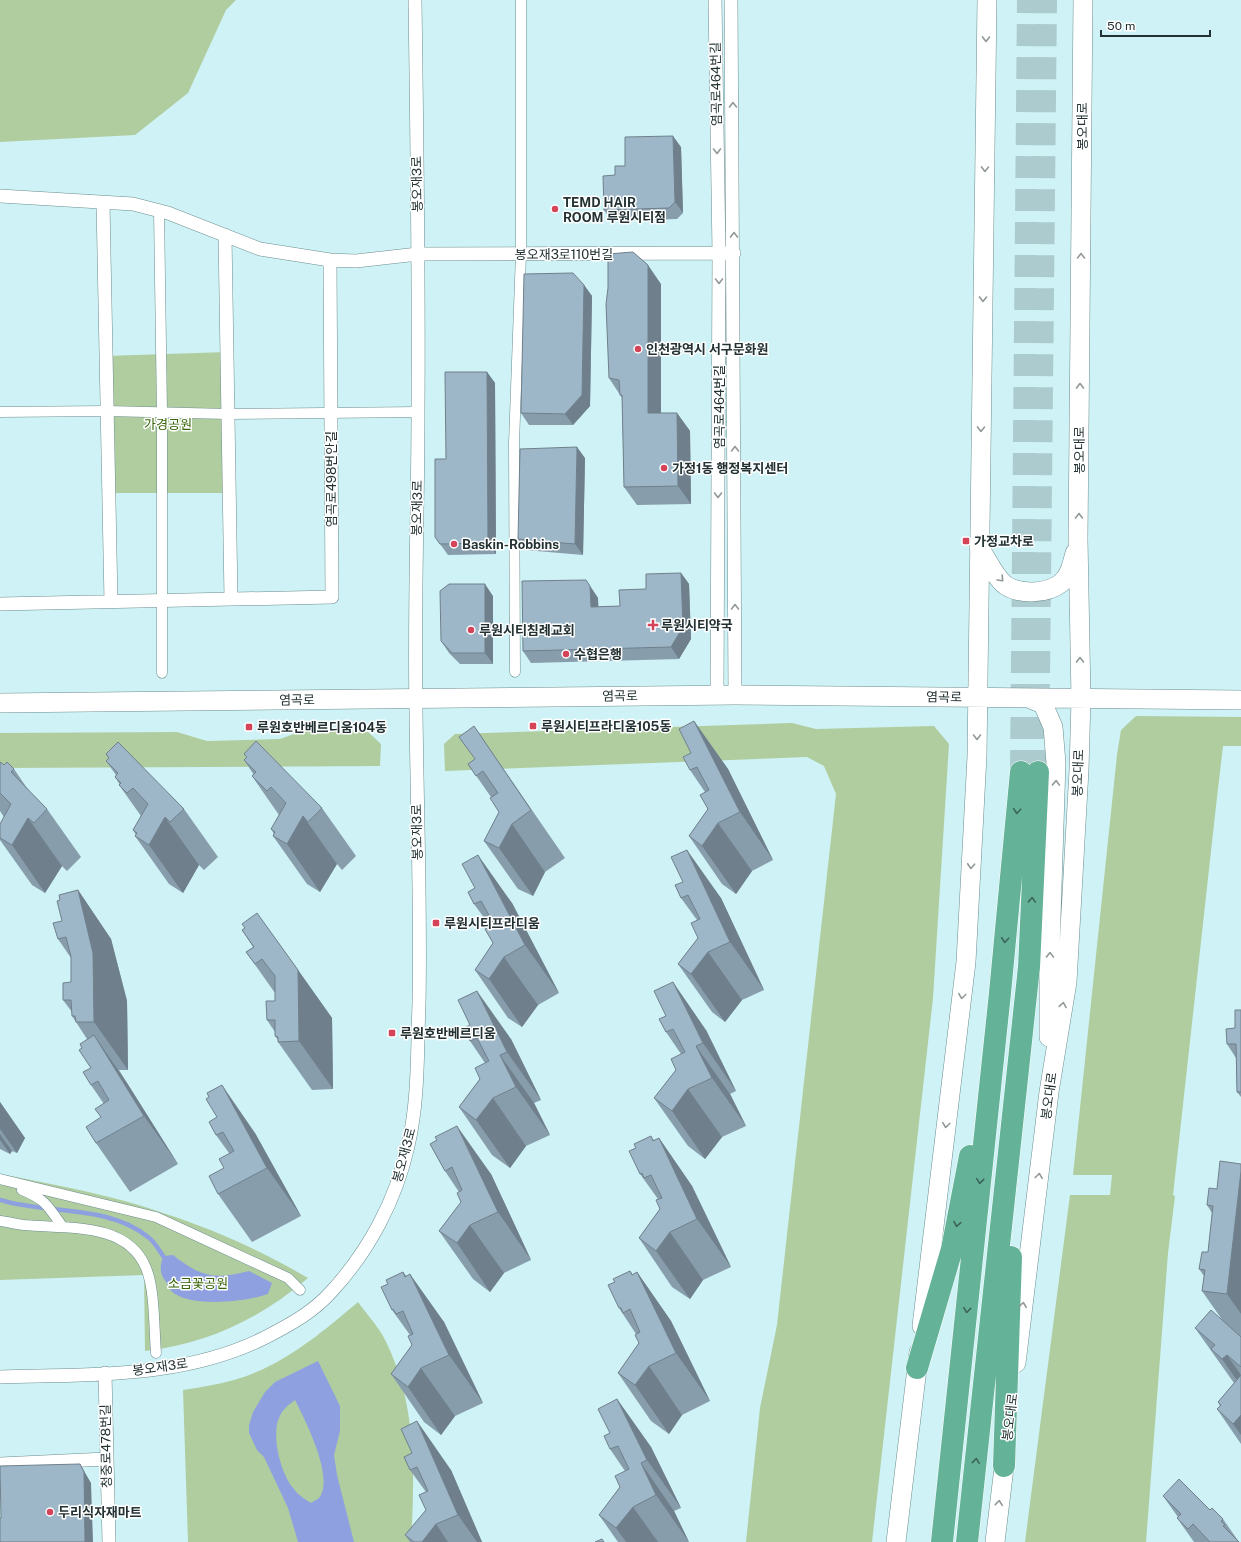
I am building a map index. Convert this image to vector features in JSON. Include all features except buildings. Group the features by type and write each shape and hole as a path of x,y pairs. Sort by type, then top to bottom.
{"highway":[{"path":"942,1542 1000,993 1029,772 1029,967 1013,1196 1004,1466"},
{"path":"967,1542 1029,967"},
{"path":"917,1368 952,1249 1000,993"}],"main road":[{"path":"896,1542 966,962 977,756 987,0"},
{"name":"봉오대로","path":"995,1542 1049,1092 1067,982 1079,770 1081,699 1078,539 1083,0"},
{"path":"979,547 996,575 1006,585 1018,591 1033,592 1049,590 1061,583 1070,571 1078,539"},
{"name":"염곡로","path":"0,703 726,695 1241,700"},
{"path":"1028,698 1043,704 1053,726 1056,762 1049,980 1049,1092"}],"street":[{"name":"봉오재3로","path":"0,1376 156,1370 210,1359 255,1343 293,1323 316,1307 332,1291 361,1256 389,1204 408,1146 417,1082 420,971 416,699 418,254 415,0"},
{"path":"515,672 514,443 521,254 521,0"},
{"name":"염곡로464번길","path":"715,0 719,253 718,662 726,695"},
{"name":"염곡로464번길","path":"726,695 735,660 732,0"},
{"name":"봉오재3로110번길","path":"0,196 133,204 159,211 260,249 330,260 356,261 418,254 734,253"},
{"path":"103,203 111,602"},
{"path":"159,211 162,413 162,673"},
{"path":"225,235 232,599"},
{"name":"염곡로498번안길","path":"0,604 332,597 330,260"},
{"path":"0,412 107,411 228,414 418,412"},
{"path":"718,662 726,669 735,660"},
{"path":"0,1180 40,1198 62,1226"},
{"path":"0,1180 156,1218 288,1278 300,1290"},
{"path":"0,1221 24,1225 83,1227 114,1236 135,1250 146,1269 153,1304 156,1353"},
{"name":"청중로478번길","path":"105,1373 109,1542"},
{"path":"0,1464 106,1459"}],"green space":[{"path":"0,0 236,0 226,10 188,93 135,135 0,142"},
{"name":"가경공원","path":"227,352 229,493 109,493 106,356"},
{"path":"1136,716 1241,717 1241,746 1223,746 1216,806 1173,1195 1175,1196 1168,1253 1146,1542 1025,1542 1070,1195 1110,1195 1112,1175 1073,1175 1117,755 1121,730"},
{"path":"792,723 816,729 934,726 949,744 933,998 872,1542 746,1542 760,1408 777,1325 836,794 824,766 807,757 445,771 444,744 455,734"},
{"path":"305,730 368,732 381,744 380,766 0,768 0,733 177,732 207,741 280,739"},
{"name":"소금꽃공원","path":"0,1174 63,1186 126,1201 185,1220 239,1242 308,1278 272,1305 232,1327 190,1342 145,1351 144,1275 0,1280"},
{"path":"358,1302 383,1336 394,1360 408,1411 413,1463 411,1542 188,1542 183,1390 215,1385 234,1380 252,1374 285,1358 315,1337"}],"water":[{"path":"173,1255 192,1268 208,1275 217,1276 249,1271 272,1283 268,1294 247,1299 208,1302 184,1298 172,1292 161,1273 163,1256"},
{"path":"318,1361 340,1406 340,1431 334,1455 337,1475 354,1542 298,1542 288,1508 264,1457 257,1450 249,1433 249,1425 253,1412 265,1392 275,1382","holes":["295,1400 317,1449 321,1463 323,1489 319,1498 311,1503 302,1497 289,1483 281,1465 277,1445 276,1435 279,1418 288,1406"]}],"waterway":[{"path":"0,1200 18,1205 77,1212 114,1219 132,1227 148,1237 163,1256"}],"tunnel":[{"path":"1021,772 1028,0"},
{"path":"1038,772 1046,0"}],"place":[{"name":"TEMD HAIR ROOM 루원시티점","path":"555,209"},
{"name":"인천광역시 서구문화원","path":"638,349"},
{"name":"가정1동 행정복지센터","path":"664,468"},
{"name":"가정교차로","path":"966,541"},
{"name":"Baskin-Robbins","path":"454,544"},
{"name":"루원시티약국","path":"653,625"},
{"name":"루원시티침례교회","path":"471,630"},
{"name":"수협은행","path":"566,654"},
{"name":"루원시티프라디움105동","path":"533,726"},
{"name":"루원호반베르디움104동","path":"249,727"},
{"name":"루원시티프라디움","path":"436,923"},
{"name":"루원호반베르디움","path":"392,1033"},
{"name":"두리식자재마트","path":"50,1512"}]}
